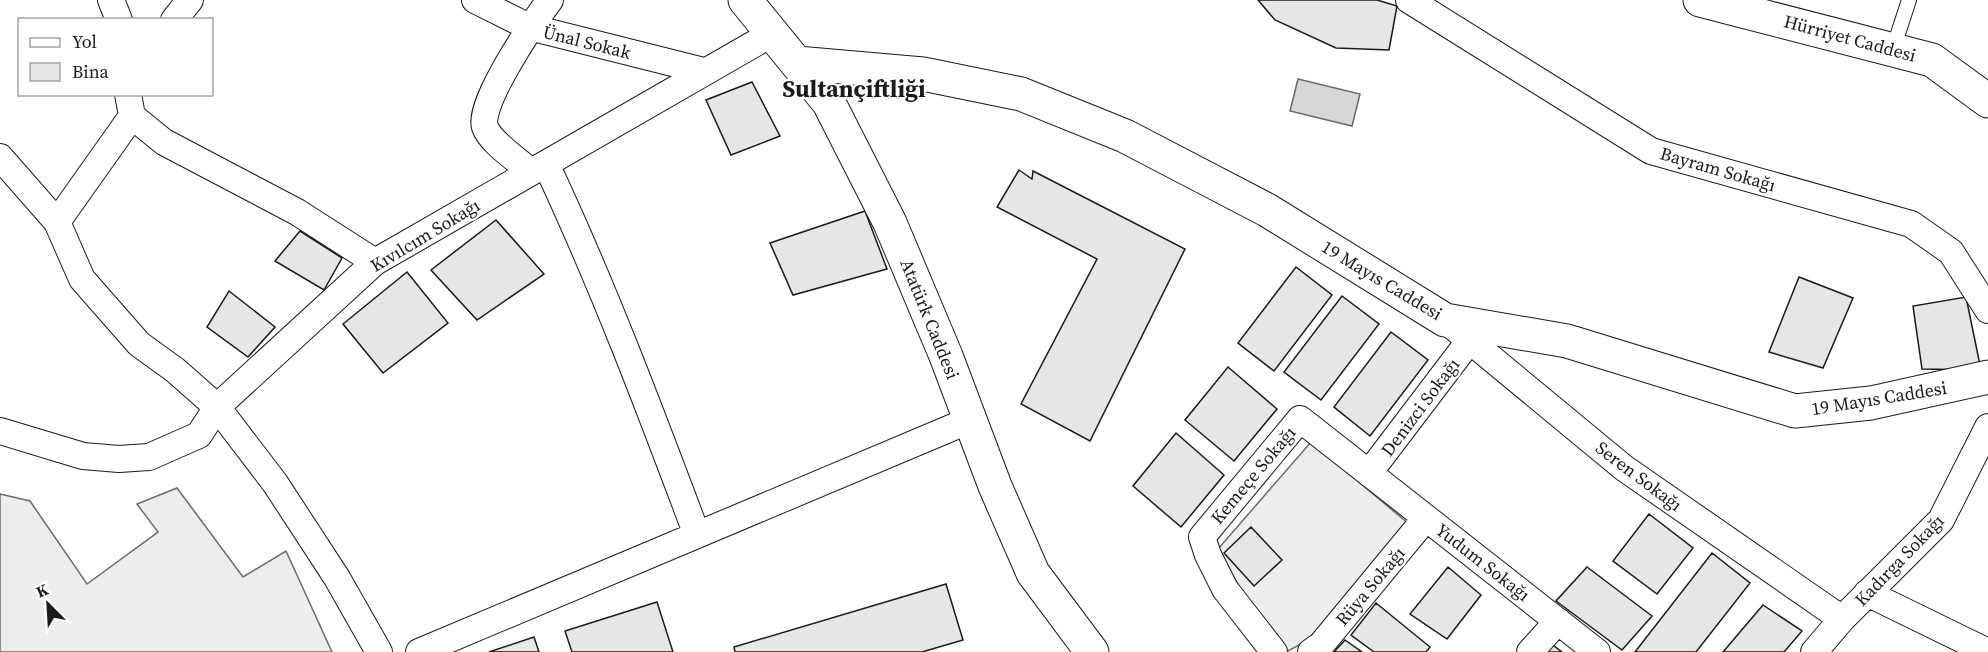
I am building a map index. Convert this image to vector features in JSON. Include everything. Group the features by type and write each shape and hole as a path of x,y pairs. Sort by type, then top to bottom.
{"street":[{"path":"111,0 118,18"},
{"path":"176,18 190,0"},
{"name":"Ünal Sokak","path":"475,0 529,27 704,71"},
{"path":"550,0 529,27 485,107 484,126 493,139 538,168 573,222 645,398 697,535"},
{"name":"Atatürk Caddesi","path":"745,0 829,103 890,223 946,356 995,486 1034,573 1092,652"},
{"name":"Bayram Sokağı","path":"1409,0 1651,151 1911,224 1951,252 1988,310"},
{"name":"Hürriyet Caddesi","path":"1700,0 1932,60 1988,101"},
{"name":"Kıvılcım Sokağı","path":"0,431 82,456 119,459 149,457 199,435 217,407 375,262 773,33"},
{"name":"19 Mayıs Caddesi","path":"797,63 923,74 1021,94 1125,136 1267,210 1445,320 1567,341 1795,411 1871,403 1988,377"},
{"path":"57,222 130,105 164,142 297,212 375,262"},
{"path":"0,157 57,222 82,279 139,344 175,370 217,407 274,483 318,549 379,652"},
{"name":"Seren Sokağı","path":"1445,320 1624,468 1842,619"},
{"name":"Denizci Sokağı","path":"1369,473 1470,340"},
{"name":"Yudum Sokağı","path":"1300,419 1597,652"},
{"name":"Kemeçe Sokağı","path":"1274,652 1225,589 1202,537 1300,419"},
{"path":"419,652 970,420"},
{"name":"Kadırga Sokağı","path":"1814,652 1842,619 1941,520 1988,427"},
{"name":"Rüya Sokağı","path":"1311,652 1321,645 1426,518"},
{"path":"1867,594 1988,652"},
{"path":"1530,652 1558,621"}],"lane":[{"path":"1893,49 1909,0"}],"shaded area":[{"path":"1298,79 1360,94 1352,126 1290,111"},
{"path":"1311,442 1409,524 1324,632 1286,652 1244,595 1218,549"},
{"path":"177,488 243,577 286,551 332,652 0,652 0,494 30,501 87,584 158,532 137,504"}],"building":[{"path":"1258,0 1377,0 1397,6 1389,50 1336,48 1275,20"},
{"path":"752,82 780,136 731,155 706,100"},
{"path":"1019,170 1032,179 1033,171 1185,249 1090,441 1021,404 1097,259 997,207"},
{"path":"865,211 887,269 793,295 770,243"},
{"path":"496,220 544,274 477,320 431,270"},
{"path":"300,231 342,258 324,290 275,261"},
{"path":"1296,267 1332,295 1274,371 1238,343"},
{"path":"407,272 448,323 383,373 343,324"},
{"path":"1799,277 1853,298 1823,368 1769,352"},
{"path":"229,291 275,327 248,357 207,327"},
{"path":"1342,296 1379,324 1321,400 1284,372"},
{"path":"1966,297 1981,370 1922,369 1913,306"},
{"path":"1391,332 1428,360 1370,436 1334,407"},
{"path":"1228,367 1277,409 1234,461 1185,420"},
{"path":"1176,433 1224,475 1181,527 1133,486"},
{"path":"1649,514 1693,548 1657,594 1613,561"},
{"path":"1251,527 1282,560 1254,586 1224,553"},
{"path":"1712,553 1750,583 1696,652 1635,652"},
{"path":"1448,567 1481,595 1447,639 1410,614"},
{"path":"1587,567 1652,616 1622,650 1556,601"},
{"path":"946,584 963,640 922,652 735,652 734,647"},
{"path":"657,602 673,652 572,652 565,631"},
{"path":"1376,603 1430,647 1426,652 1374,652 1351,635"},
{"path":"1763,605 1802,631 1784,652 1723,652"},
{"path":"534,637 539,652 489,652"},
{"path":"1345,640 1362,652 1334,652"},
{"path":"1549,642 1562,652 1541,652"}],"district":[{"name":"Sultançiftliği","path":"854,88"}]}
